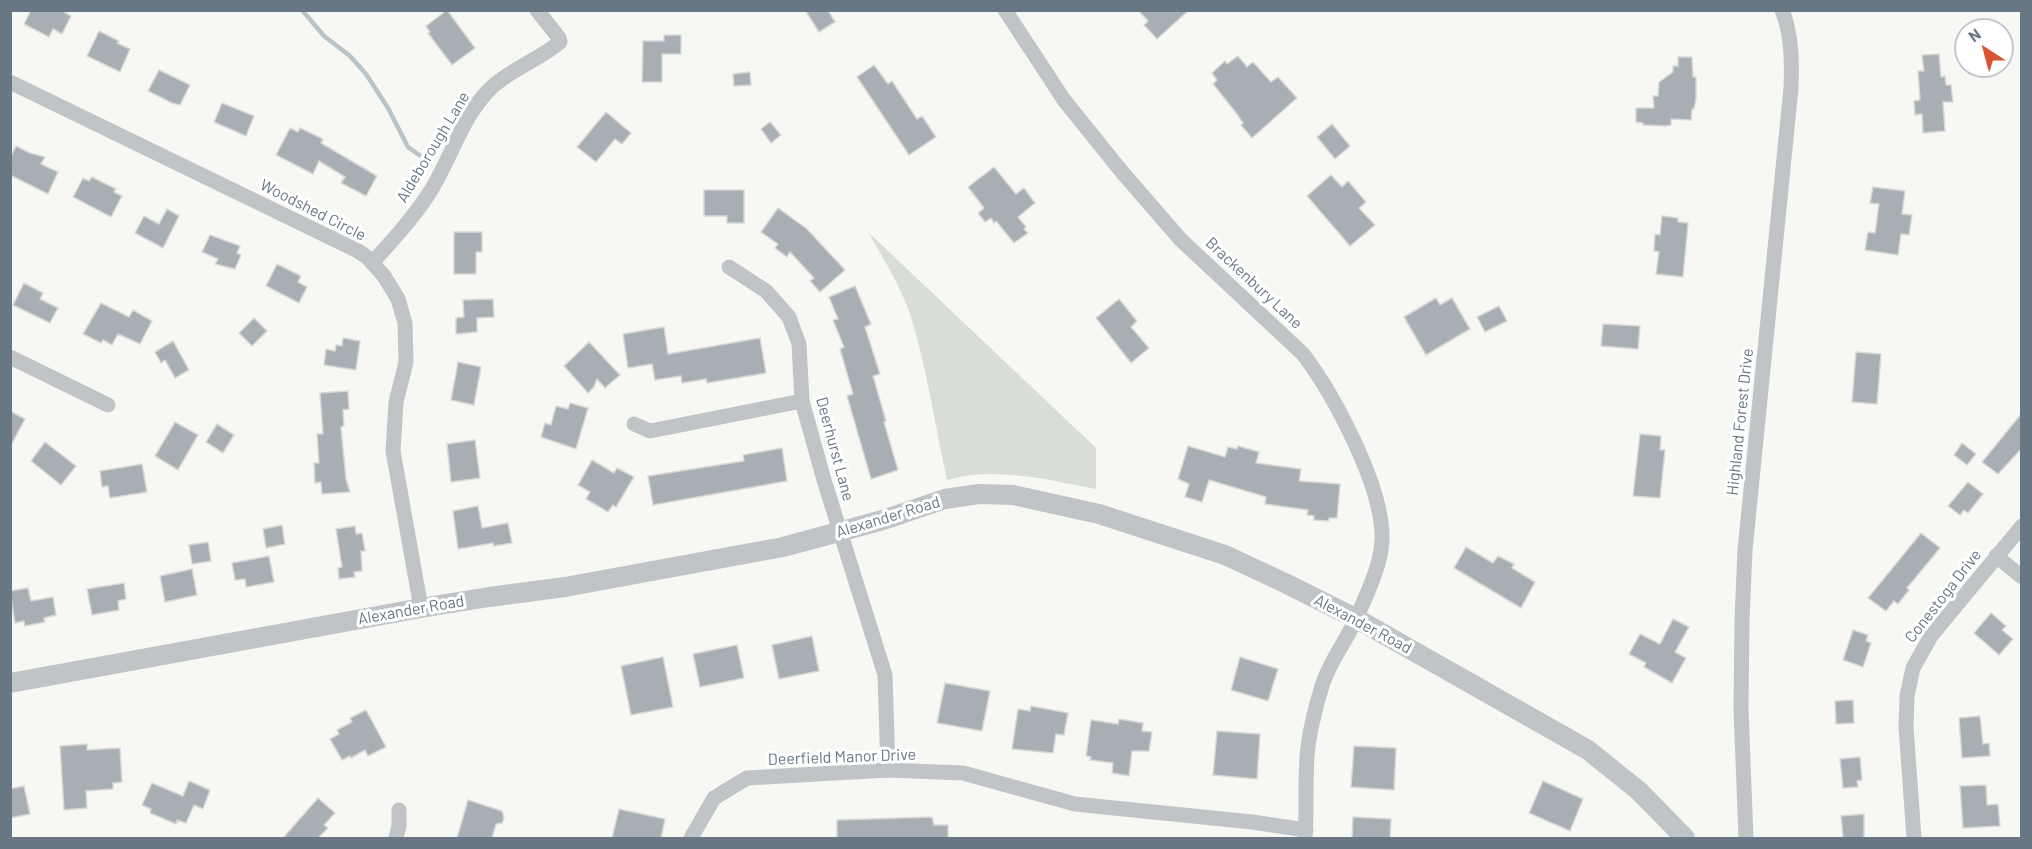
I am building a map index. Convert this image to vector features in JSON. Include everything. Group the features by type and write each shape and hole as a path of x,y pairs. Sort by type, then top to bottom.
{"street":[{"name":"Aldeborough Lane","path":"372,263 409,221 428,194 465,123 480,100 507,75 548,53 560,42 560,38 537,10"},
{"name":"Brackenbury Lane","path":"1005,10 1025,44 1064,100 1122,172 1181,240 1303,354 1327,388 1373,490 1381,521 1382,541 1378,562 1357,619 1322,684 1307,754 1305,834"},
{"name":"Highland Forest Drive","path":"1746,838 1741,709 1745,550 1791,88 1792,65 1789,31 1782,10"},
{"name":"Woodshed Circle","path":"10,82 358,251 384,276 398,299 405,323 406,362 396,402 393,451 421,608"},
{"name":"Deerhurst Lane","path":"729,267 766,291 789,317 799,344 802,400 824,480 885,675 888,770"},
{"path":"10,357 108,405"},
{"path":"634,424 650,431 802,400"},
{"name":"Alexander Road","path":"10,682 421,608 565,587 783,547 945,500 979,494 1013,495 1099,514 1225,555 1357,619 1588,750 1639,790 1685,838"},
{"name":"Conestoga Drive","path":"1914,838 1906,727 1907,696 1913,668 1931,636 2022,526"},
{"path":"1996,556 2022,577"},
{"name":"Deerfield Manor Drive","path":"691,838 714,798 747,778 888,770 963,773 1075,804 1305,834"},
{"path":"396,838 399,810"}],"shaded area":[{"path":"868,232 1096,448 1096,489 1003,474 984,474 947,480 926,376 910,314 896,282"}],"building":[{"path":"31,10 61,10 71,16 62,34 53,29 49,37 24,24"},
{"path":"447,10 475,48 452,65 428,33 430,32 426,26"},
{"path":"805,10 828,10 835,22 819,32"},
{"path":"1138,10 1189,10 1157,39 1144,25 1148,21"},
{"path":"99,31 130,49 120,72 87,56"},
{"path":"664,35 681,35 681,54 662,54 662,82 642,82 643,41 664,41"},
{"path":"1939,54 1941,77 1945,76 1946,85 1951,85 1953,102 1943,102 1945,131 1923,133 1922,114 1915,115 1914,101 1920,100 1918,71 1924,71 1922,55"},
{"path":"1238,56 1247,67 1253,62 1271,82 1278,77 1297,98 1252,138 1241,125 1243,123 1237,114 1213,84 1217,80 1212,73 1225,61 1227,64"},
{"path":"1678,57 1692,57 1693,77 1696,77 1696,98 1691,120 1671,119 1671,125 1666,126 1643,125 1643,123 1636,122 1636,108 1654,108 1653,96 1658,96 1659,82 1673,72 1673,66 1678,66"},
{"path":"874,65 888,84 892,81 917,119 922,116 936,137 909,155 857,77"},
{"path":"159,70 190,85 180,105 148,91"},
{"path":"750,72 751,85 734,86 733,74"},
{"path":"222,103 254,116 246,136 214,122"},
{"path":"606,112 631,133 622,144 615,139 596,162 577,147"},
{"path":"770,122 781,135 771,143 761,129"},
{"path":"1332,124 1350,146 1335,159 1317,137"},
{"path":"290,128 298,132 300,128 323,139 321,143 377,176 366,196 341,183 345,177 319,161 313,174 276,155"},
{"path":"16,146 45,157 41,164 58,172 48,194 10,175 10,158"},
{"path":"994,167 1016,194 1024,188 1035,203 1018,217 1028,233 1014,243 996,221 994,223 991,218 985,222 978,213 984,208 968,187"},
{"path":"1331,175 1342,187 1348,181 1366,202 1359,208 1375,225 1350,246 1307,196"},
{"path":"92,177 116,189 114,192 122,196 111,217 73,197 83,178 89,181"},
{"path":"1873,187 1905,191 1902,214 1912,215 1909,235 1901,234 1898,255 1865,250 1868,232 1875,233 1879,204 1870,203"},
{"path":"704,190 744,190 744,223 727,223 727,216 704,216"},
{"path":"778,208 807,229 845,270 820,292 810,281 814,278 790,252 787,257 775,248 778,244 761,232"},
{"path":"167,209 179,216 163,248 135,233 144,216 159,224"},
{"path":"1662,216 1678,218 1678,222 1688,223 1683,277 1656,274 1659,252 1654,251 1655,234 1660,235"},
{"path":"454,232 482,232 482,252 476,252 476,274 454,274"},
{"path":"210,235 240,246 237,253 241,255 235,269 215,264 218,259 202,252"},
{"path":"277,264 301,276 298,282 307,287 299,303 266,286"},
{"path":"24,283 43,293 40,299 58,308 50,323 13,305"},
{"path":"855,286 871,324 865,327 880,374 873,376 898,470 871,479 847,396 853,394 840,349 844,347 833,320 838,319 829,297"},
{"path":"1436,298 1440,305 1452,298 1470,329 1426,355 1404,317"},
{"path":"493,299 494,317 477,318 477,332 456,334 456,318 464,317 463,300"},
{"path":"1119,299 1137,321 1131,327 1149,348 1131,363 1096,318"},
{"path":"101,303 129,317 133,310 152,321 140,344 118,334 112,345 103,340 101,343 83,334"},
{"path":"1499,306 1507,321 1485,332 1477,317"},
{"path":"254,318 267,331 252,346 239,333"},
{"path":"1603,324 1640,326 1638,349 1601,346"},
{"path":"664,327 668,354 760,338 766,373 707,383 706,379 682,383 681,376 655,380 652,364 628,368 623,334"},
{"path":"343,338 360,341 356,370 324,365 326,349 335,351 336,345 342,346"},
{"path":"173,341 189,370 175,378 165,360 161,363 155,352"},
{"path":"589,342 620,375 605,388 597,379 594,387 588,393 564,366"},
{"path":"1856,352 1881,354 1877,404 1852,402"},
{"path":"458,362 481,367 474,405 451,400"},
{"path":"348,391 349,409 343,410 344,426 341,427 346,479 350,492 322,494 321,482 315,483 314,463 319,463 317,434 323,434 320,393"},
{"path":"570,403 588,408 576,449 541,437 545,423 551,425 556,406 568,409"},
{"path":"10,411 25,419 10,447"},
{"path":"2022,413 2022,448 1998,474 1982,462"},
{"path":"175,422 198,435 178,470 155,456"},
{"path":"217,424 234,435 223,453 206,442"},
{"path":"1640,434 1661,436 1660,450 1665,450 1660,498 1633,496"},
{"path":"475,440 480,478 451,482 447,444"},
{"path":"45,442 76,466 61,485 31,461"},
{"path":"1962,443 1976,454 1967,465 1954,455"},
{"path":"1188,446 1225,457 1228,447 1237,449 1238,446 1259,452 1256,463 1301,469 1299,481 1340,484 1337,518 1329,518 1329,521 1314,520 1314,516 1307,515 1308,510 1265,504 1266,497 1209,480 1202,502 1185,497 1189,484 1178,479"},
{"path":"782,448 787,481 653,505 648,476 744,461 743,455"},
{"path":"592,460 614,473 617,468 634,477 616,507 613,505 608,512 586,499 590,492 578,485"},
{"path":"142,464 147,492 110,498 108,486 102,487 100,471"},
{"path":"1968,482 1983,494 1968,513 1964,510 1960,515 1948,506"},
{"path":"478,506 482,528 508,523 512,543 494,546 493,543 458,549 453,511"},
{"path":"282,525 285,544 266,548 263,529"},
{"path":"355,526 356,534 362,533 365,551 361,551 362,571 354,572 355,577 339,579 338,568 342,567 336,529"},
{"path":"1921,533 1940,548 1907,588 1909,590 1898,604 1894,601 1886,611 1868,598"},
{"path":"208,542 211,561 192,564 189,545"},
{"path":"1466,547 1493,563 1498,556 1514,564 1512,568 1535,582 1521,608 1454,568"},
{"path":"269,556 274,582 246,587 245,579 235,580 232,563"},
{"path":"192,569 197,595 165,602 160,576"},
{"path":"124,583 126,599 118,601 119,610 92,615 87,589"},
{"path":"28,588 31,601 53,597 56,615 44,618 45,622 25,626 24,621 15,623 10,591"},
{"path":"1991,613 2006,626 2002,630 2013,639 1999,655 1974,633"},
{"path":"1673,619 1689,627 1675,652 1686,658 1672,683 1644,667 1646,663 1629,654 1640,634 1660,644"},
{"path":"1853,630 1868,635 1866,641 1871,643 1863,667 1843,660"},
{"path":"812,636 819,671 779,679 772,645"},
{"path":"737,645 744,678 700,687 693,654"},
{"path":"663,657 673,707 631,715 621,666"},
{"path":"1240,657 1278,669 1268,701 1231,690"},
{"path":"945,683 990,691 982,731 937,723"},
{"path":"1853,700 1854,723 1836,724 1835,701"},
{"path":"1031,706 1068,713 1064,735 1056,734 1053,753 1012,749 1018,709 1030,711"},
{"path":"366,710 386,747 368,756 365,750 342,760 330,739 339,734 337,730 352,722 350,718"},
{"path":"1980,716 1983,744 1989,743 1990,756 1962,758 1959,718"},
{"path":"1119,719 1143,723 1142,731 1152,732 1149,751 1132,751 1129,776 1112,773 1113,763 1090,760 1091,757 1086,756 1091,720 1118,724"},
{"path":"1217,731 1260,734 1257,779 1213,775"},
{"path":"87,744 87,750 120,748 122,782 113,783 113,789 86,791 87,808 64,810 60,746"},
{"path":"1354,746 1396,748 1394,790 1351,787"},
{"path":"1860,757 1862,780 1857,781 1858,787 1843,788 1840,759"},
{"path":"189,781 210,790 203,809 194,805 186,823 177,820 176,824 150,813 151,809 142,805 152,783 183,796"},
{"path":"1543,781 1583,799 1570,831 1529,813"},
{"path":"1986,785 1987,805 1998,804 2000,826 1963,828 1960,786"},
{"path":"24,786 30,814 10,818 10,789"},
{"path":"318,798 335,813 324,825 328,828 318,838 283,838"},
{"path":"468,800 502,811 504,818 502,823 496,824 492,838 457,838"},
{"path":"619,809 665,819 661,838 612,838"},
{"path":"1864,814 1864,838 1843,838 1841,816"},
{"path":"932,817 934,825 948,825 948,838 837,838 837,820"},
{"path":"1353,817 1391,819 1390,838 1352,838"}],"waterway":[{"path":"302,10 324,36 350,56 366,74 388,108 408,147 422,157"}]}
